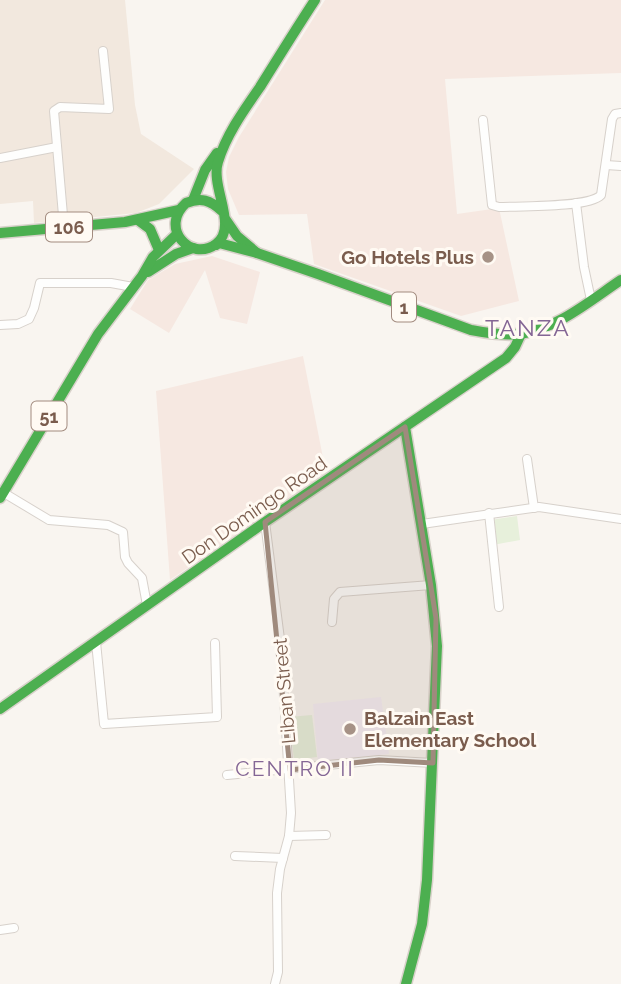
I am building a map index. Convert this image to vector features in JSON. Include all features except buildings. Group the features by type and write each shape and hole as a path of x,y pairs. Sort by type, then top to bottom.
{"main road":[{"path":"193,248 183,243 176,231 179,210 192,200 205,170 229,138 315,0"},
{"path":"216,245 225,232 224,215 216,188 216,167 229,138"},
{"name":"1","path":"192,200 209,200 224,215 237,236 257,253"},
{"name":"106","path":"0,233 138,220 179,210"},
{"path":"138,220 150,229 159,250"},
{"name":"106","path":"138,220 176,231"},
{"name":"51","path":"2,496 101,329 176,231"},
{"name":"1","path":"193,248 204,249 219,243 257,253 471,330 495,334 521,334 551,325 621,280"},
{"name":"51","path":"142,276 158,264 193,248"},
{"name":"Don Domingo Road","path":"0,709 265,522 506,358 521,334"},
{"path":"405,427 431,585 437,646 425,909 406,984"}],"street":[{"path":"64,227 54,111 60,107 109,108 103,51"},
{"path":"483,120 492,205 499,207 576,203 598,199 603,191 612,119 615,114 621,113"},
{"path":"0,158 57,147"},
{"path":"606,165 621,166"},
{"path":"576,203 591,300"},
{"path":"0,325 18,324 29,319 40,283 111,283 133,288"},
{"path":"527,459 534,508"},
{"path":"2,496 49,520 117,527 123,532 128,564 142,578 146,605"},
{"path":"422,524 547,507 621,519"},
{"path":"489,513 499,607"},
{"name":"Liban Street","path":"265,522 281,647 290,770 291,820 277,893 278,972 275,984"},
{"path":"332,622 334,599 340,592 431,585"},
{"path":"96,642 104,724 217,717 215,643"},
{"path":"227,775 379,760 433,763"},
{"path":"289,836 327,835"},
{"path":"235,856 283,858"},
{"path":"0,930 14,928"}],"highlighted area":[{"path":"405,427 436,618 433,763 379,760 290,770 265,522"}],"shaded area":[{"path":"0,0 125,0 135,105 141,134 194,169 159,204 136,213 34,223 33,201 0,204"},
{"path":"325,0 621,0 621,73 445,79 457,214 499,208 519,301 461,316 314,264 307,214 239,215 228,189 226,172 229,157"},
{"path":"212,256 260,272 247,324 220,318 205,270 169,333 130,309 148,280 175,264"},
{"path":"303,356 326,473 170,580 156,391"},
{"name":"Balzain East Elementary School","path":"381,697 389,754 318,761 313,704"}],"green space":[{"path":"517,516 520,540 493,545 490,520"},
{"path":"312,715 317,757 294,760 289,717"}],"traffic: fast":[{"path":"222,211 205,201 186,203 178,212 176,222 181,240 188,246 206,249 222,237 225,217 217,172 221,152 236,123 315,0"},
{"path":"193,200 205,170 217,153"},
{"path":"0,233 125,222 179,210"},
{"path":"138,220 150,229 159,250"},
{"path":"226,220 237,236 257,253"},
{"path":"0,498 98,334 153,257 177,234"},
{"path":"216,245 219,243 257,253 471,330 496,334 520,334 547,326 573,313 621,280"},
{"path":"148,272 176,254 193,248"},
{"path":"0,709 265,522 506,358 521,334"},
{"path":"405,427 431,585 437,646 427,880 422,924 406,984"}],"place":[{"name":"Go Hotels Plus","path":"488,257"},
{"name":"Balzain East Elementary School","path":"350,729"}],"district":[{"name":"TANZA","path":"528,327"},
{"name":"CENTRO II","path":"295,768"}]}
